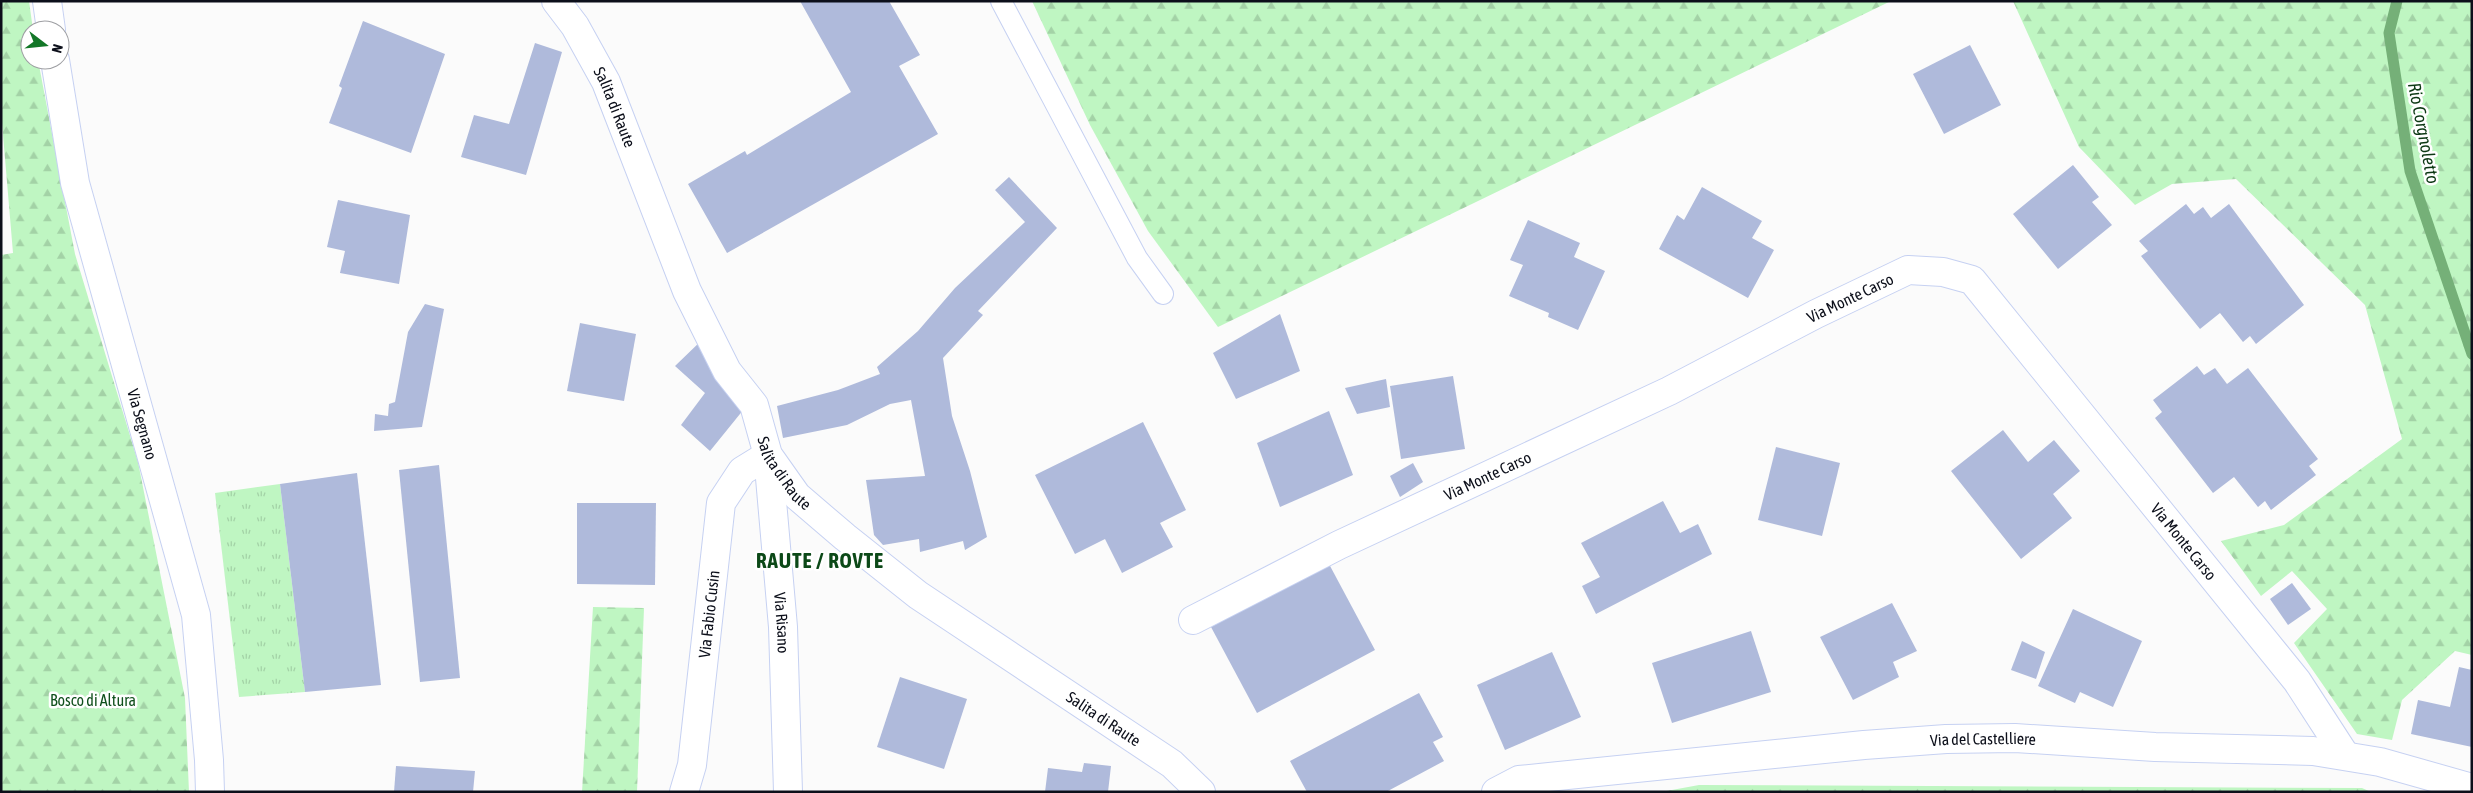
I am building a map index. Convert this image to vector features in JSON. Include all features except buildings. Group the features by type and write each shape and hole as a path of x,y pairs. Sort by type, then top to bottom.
{"street":[{"path":"47,1 50,20"},
{"name":"Salita di Raute","path":"556,1 574,26 606,82 687,291 727,371 754,405 768,455 797,496 918,595 1172,764 1201,792"},
{"name":"Via Segnano","path":"57,70 75,183 196,615 209,760 210,792"},
{"name":"Via Monte Carso","path":"1193,620 1340,545 1669,391 1816,314 1908,270 1943,272 1972,280 2298,681 2344,755"},
{"name":"Via Fabio Cusin","path":"684,792 692,765 721,503 742,471 768,455"},
{"name":"Via Risano","path":"768,455 783,627 788,792"},
{"name":"Via del Castelliere","path":"1496,792 1519,780 1738,757 1946,739 2015,738 2155,747 2286,750 2344,755 2414,771 2472,788"}],"lane":[{"path":"1001,1 1137,258 1163,294"}],"green space":[{"name":"Bosco di Altura","path":"1,1 29,1 32,20 20,20 20,70 40,70 75,254 138,462 185,698 189,792 1,792 1,255 13,253 1,111"},
{"path":"1032,1 1891,1 1218,327 1148,231 1090,125"},
{"path":"2013,1 2472,1 2472,655 2455,651 2402,700 2392,740 2357,734 2294,643 2327,609 2292,571 2261,596 2221,541 2284,525 2402,439 2365,305 2236,179 2172,184 2135,205 2079,147"},
{"path":"280,484 305,692 239,697 215,493"},
{"path":"593,607 644,608 637,792 582,792"},
{"path":"1699,785 2362,788 2371,792 1661,792"}],"waterway":[{"name":"Rio Corgnoletto","path":"2397,1 2389,33 2410,171 2472,354"}],"district":[{"name":"RAUTE / ROVTE","path":"820,560"}]}
